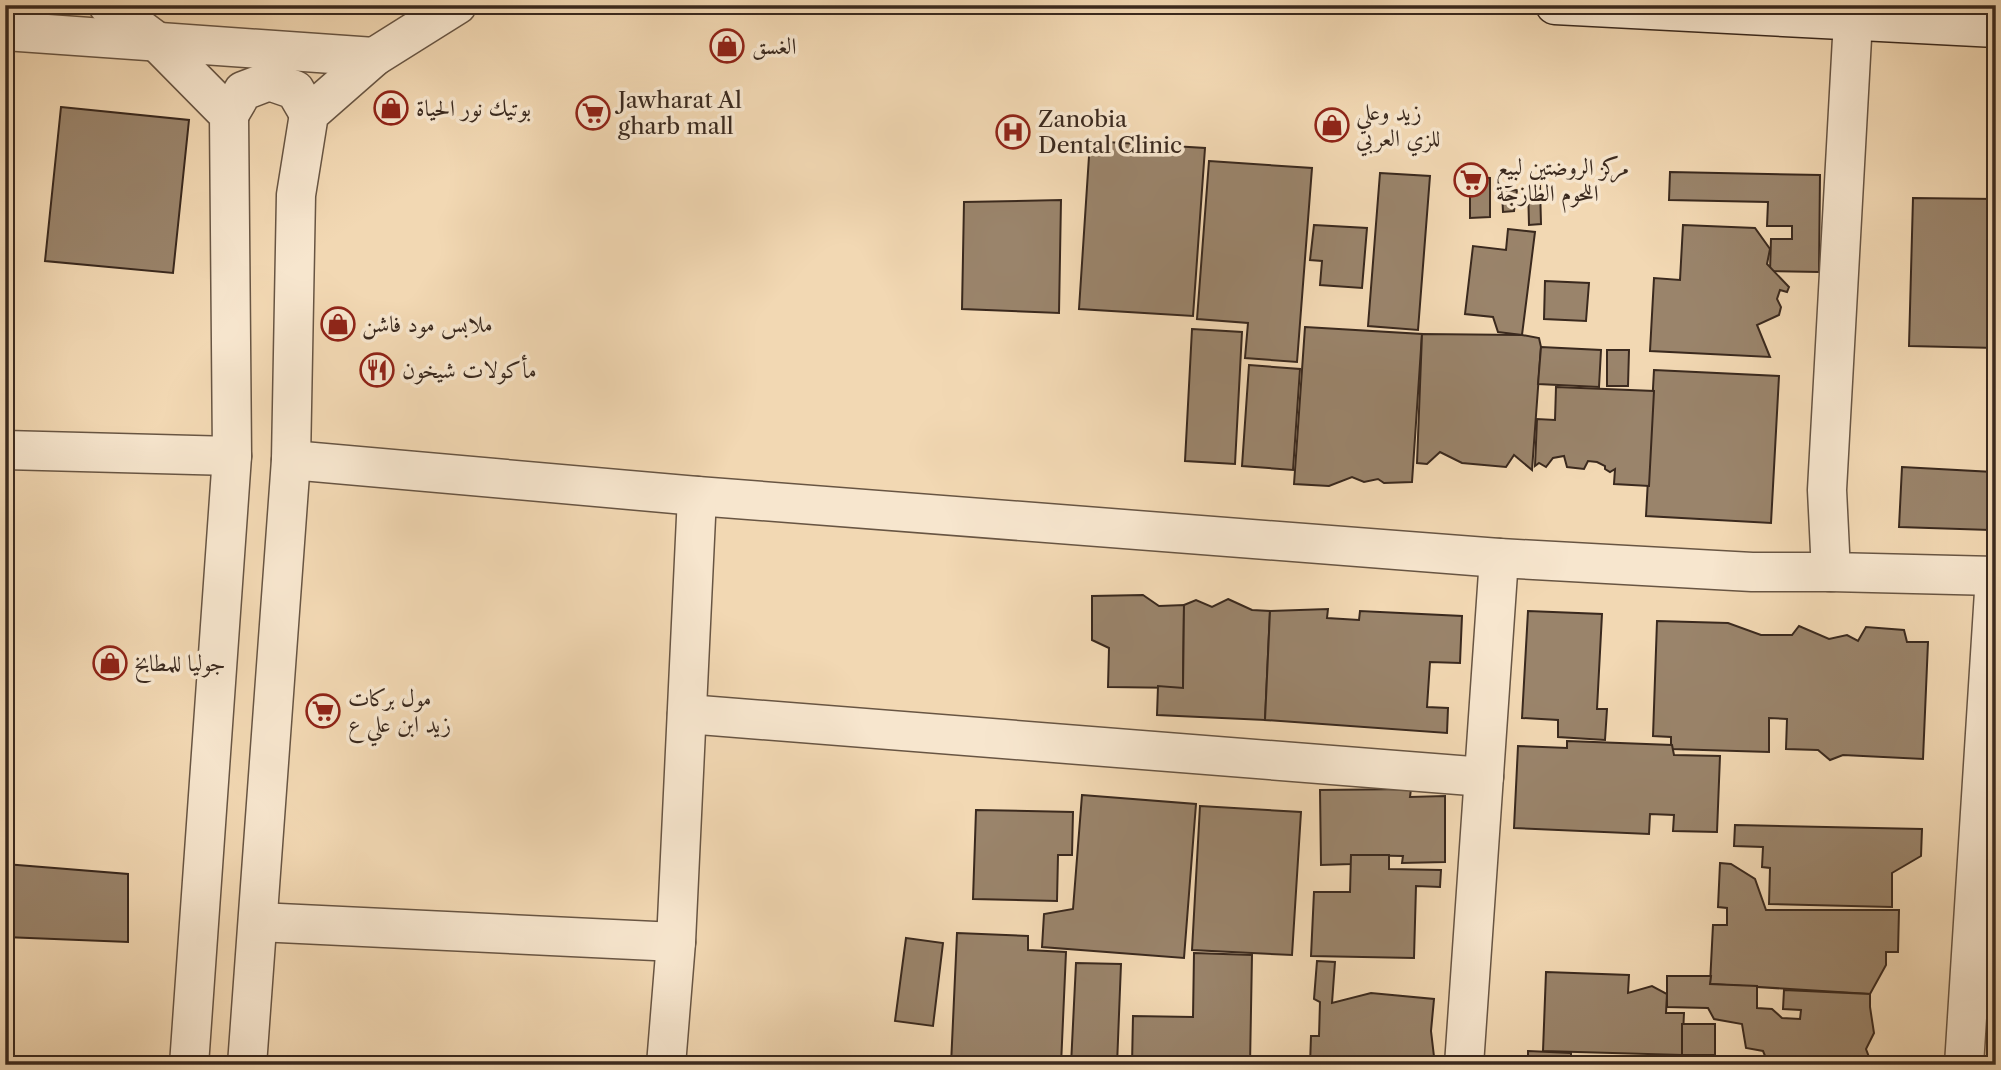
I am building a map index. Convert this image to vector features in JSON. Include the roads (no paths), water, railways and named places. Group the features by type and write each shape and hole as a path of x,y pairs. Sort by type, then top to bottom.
{"street":[{"path":"108,5 156,41 229,116"},
{"path":"309,114 374,57 457,5"},
{"path":"1555,5 1996,28"},
{"path":"1831,572 1827,490 1853,20"},
{"path":"5,31 374,57"},
{"path":"189,1065 232,456 229,116 243,91 268,81 295,90 309,114 296,195 291,460 247,1065"},
{"path":"5,450 232,456"},
{"path":"291,460 697,496 1499,558 1752,572 1995,576 1964,1065"},
{"path":"666,1065 676,942 697,496"},
{"path":"1464,1065 1499,558"},
{"path":"687,714 1484,777"},
{"path":"258,922 676,942"}],"place":[{"name":"الغسق","path":"727,46"},
{"name":"بوتيك نور الحياة","path":"391,108"},
{"name":"Jawharat Al gharb mall","path":"593,113"},
{"name":"زيد وعلي للزي العربي","path":"1332,125"},
{"name":"Zanobia Dental Clinic","path":"1013,132"},
{"name":"مركز الروضتين لبيع اللحوم الطازجة","path":"1471,180"},
{"name":"ملابس مود فاشن","path":"338,324"},
{"name":"مأكولات شيخون","path":"377,370"},
{"name":"جوليا للمطابخ","path":"110,663"},
{"name":"مول بركات زيد ابن علي ع","path":"323,711"}]}
